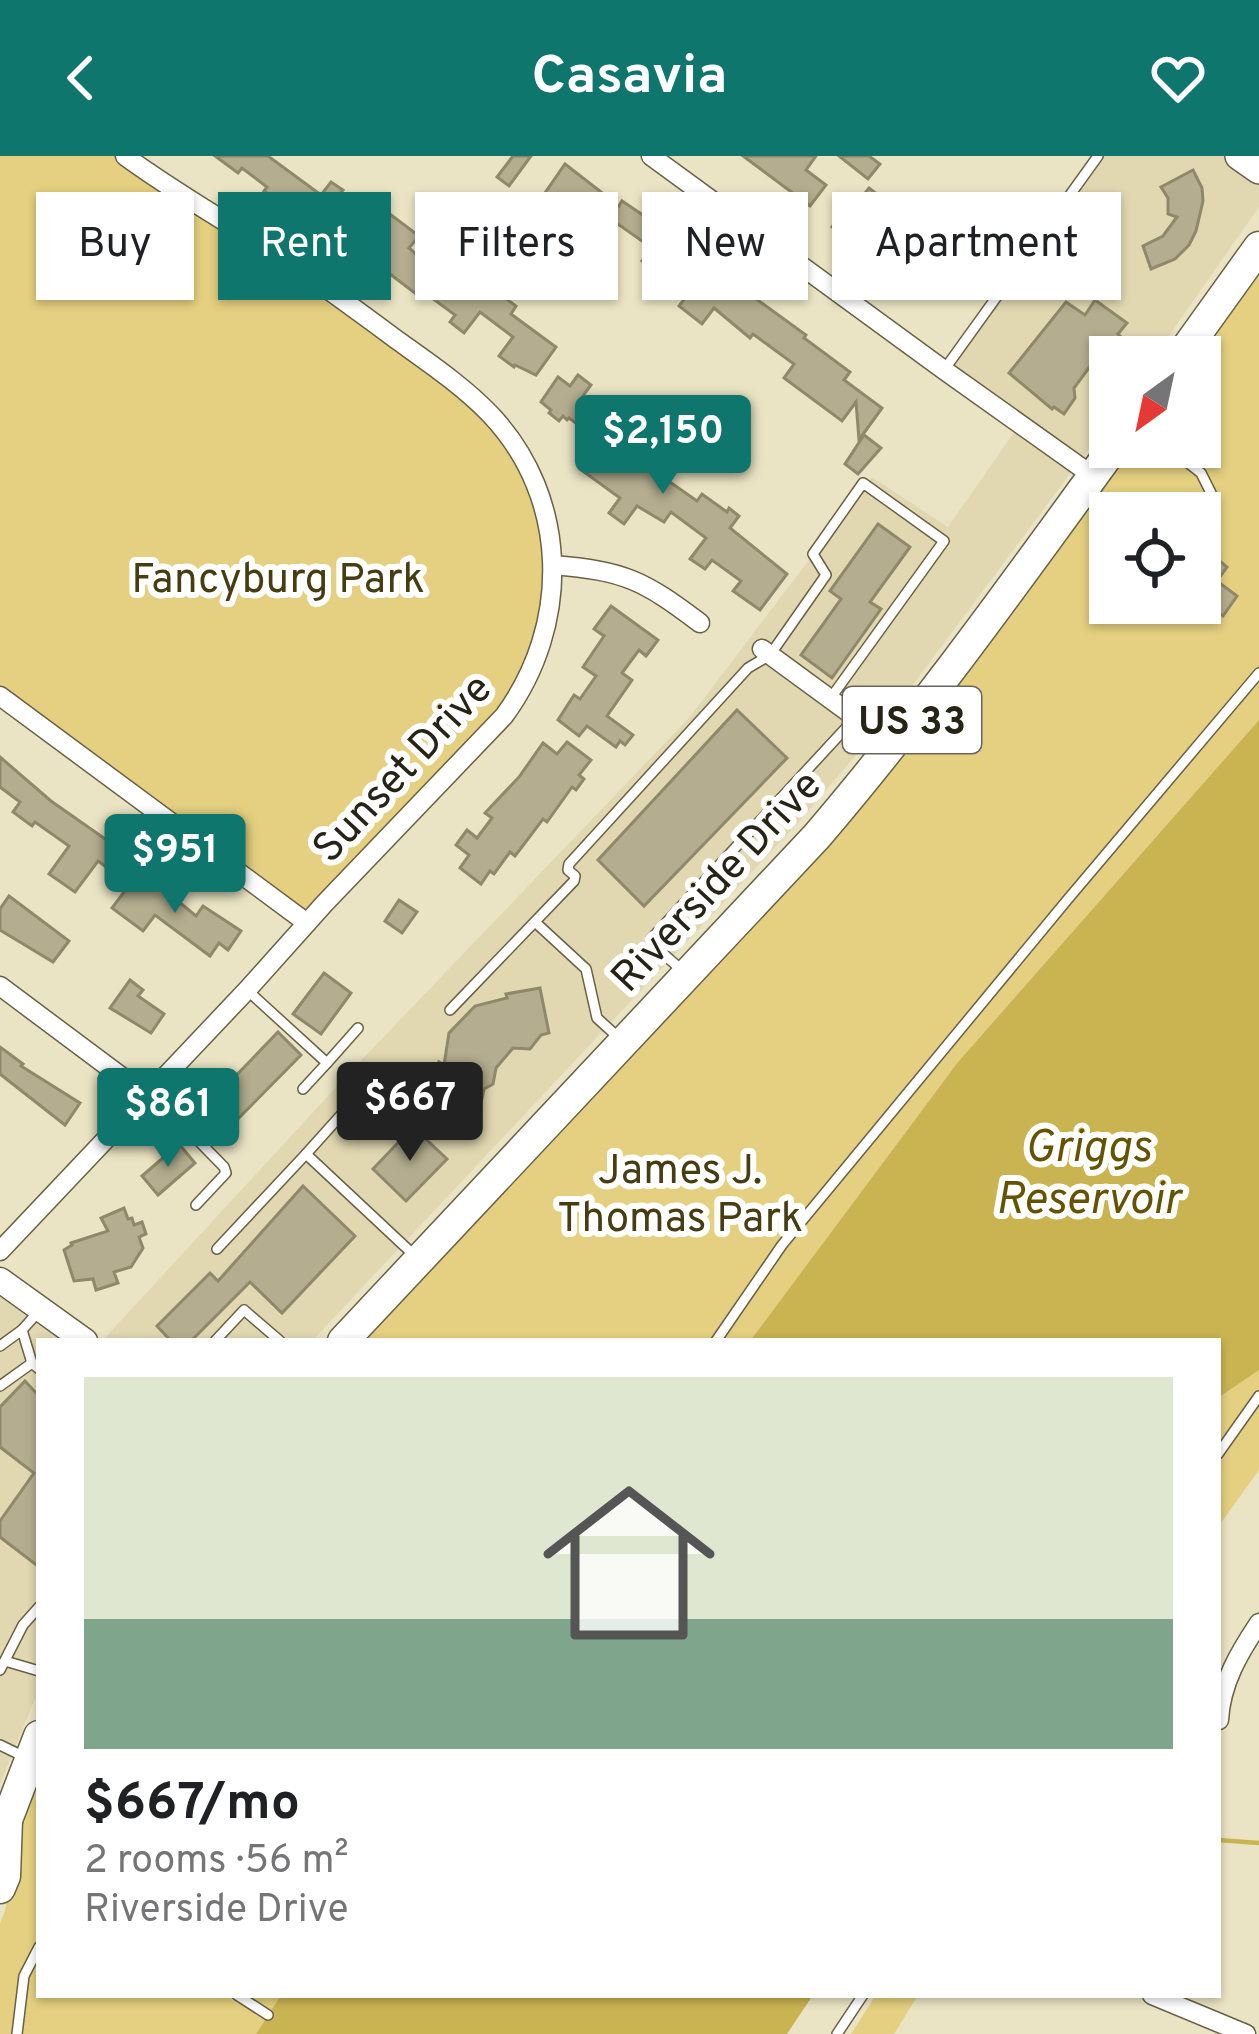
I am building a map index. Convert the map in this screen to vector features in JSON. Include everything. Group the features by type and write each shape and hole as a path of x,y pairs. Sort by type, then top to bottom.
{"main road":[{"path":"1238,156 1259,170"},
{"path":"1195,336 1259,247"},
{"name":"Riverside Drive","path":"346,1338 817,836 991,618 1099,468"},
{"path":"0,1888 5,1876 3,1825 35,1748"}],"street":[{"name":"Sunset Drive","path":"0,1251 468,756 517,699 550,617 553,565 538,490 492,415 338,296 124,156"},
{"path":"651,156 1093,476"},
{"path":"553,565 607,570 634,579 700,622"},
{"path":"766,652 893,745"},
{"path":"0,696 307,922"},
{"path":"0,986 148,1092"},
{"path":"0,1280 81,1338"},
{"path":"1221,1698 1236,1658 1259,1623"},
{"path":"1158,1998 1246,2034"}],"lane":[{"path":"944,370 1098,156"},
{"path":"450,1010 574,881 568,864 766,652 826,575 813,554 863,484 944,542 830,699"},
{"path":"718,1338 782,1245 1259,674"},
{"path":"686,974 651,939 855,718"},
{"path":"535,922 586,969 597,1018 623,1041"},
{"path":"247,990 327,1063"},
{"path":"302,1089 358,1028"},
{"path":"148,1092 224,1167 226,1173 196,1204"},
{"path":"217,1249 341,1115"},
{"path":"306,1154 419,1260"},
{"path":"0,1346 41,1310"},
{"path":"218,1338 244,1310 277,1338"},
{"path":"0,1385 35,1366 22,1330"},
{"path":"1221,1450 1259,1396"},
{"path":"36,1610 23,1624 2,1665 36,1671"},
{"path":"0,1744 35,1748"},
{"path":"17,2034 24,1976 36,1953"},
{"path":"242,1998 268,2015"},
{"path":"837,2034 861,1998"}],"shaded area":[{"path":"1098,156 1259,156 1259,207 1169,336 1089,336 1089,448 895,709 799,822 315,1338 105,1338 350,1072 689,718 872,477 948,527 1019,425 944,370 994,300 1121,300 1121,192 1072,192"},
{"path":"0,1280 81,1338 36,1338 36,1696 0,1784"}],"green space":[{"name":"Fancyburg Park","path":"0,156 125,156 177,192 36,192 36,300 194,300 194,204 218,220 218,300 334,300 457,385 519,453 553,565 517,699 307,922 0,696"},
{"name":"James J. Thomas Park","path":"1259,247 1259,720 958,1062 752,1338 346,1338 732,925 1097,468 1221,468 1221,336 1195,336"},
{"path":"1259,1370 1259,1470 1221,1523 1221,1396"},
{"path":"36,1744 36,1998 279,1998 256,2034 0,2034 0,1923"},
{"path":"874,1998 916,1998 894,2034 851,2034"}],"water":[{"name":"Griggs Reservoir","path":"1259,720 1259,1370 1221,1396 1221,1338 752,1338 958,1062"},
{"path":"279,1998 811,1998 787,2034 256,2034"}],"building":[{"path":"215,156 268,156 317,192 266,192 267,187 242,168 238,173"},
{"path":"513,156 531,156 509,186 497,177"},
{"path":"743,156 816,156 806,170 826,185 810,206 808,192 791,192"},
{"path":"839,156 869,156 880,164 868,179"},
{"path":"565,164 601,192 546,192"},
{"path":"1193,170 1203,201 1196,231 1175,259 1151,269 1143,246 1163,236 1177,217 1168,214 1168,198 1161,187"},
{"path":"331,182 341,192 323,192"},
{"path":"622,201 642,215 642,241 618,224"},
{"path":"391,215 415,233 409,248 415,253 415,293 391,275"},
{"path":"435,300 508,300 516,306 511,314 556,347 536,375 499,356 513,337 480,312 464,333 450,322 455,315"},
{"path":"684,300 758,300 850,372 844,380 882,408 859,440 856,402 842,421 784,378 794,364 753,334 750,338 714,308 702,324 679,306"},
{"path":"1095,300 1127,323 1120,336 1089,336 1089,368 1064,414 1009,373 1066,302 1085,315"},
{"path":"578,375 591,385 582,397 626,425 605,452 628,469 656,465 657,473 697,501 702,494 727,512 729,508 739,516 730,528 787,574 760,610 733,591 741,581 712,560 705,569 690,559 706,538 671,512 664,522 637,506 624,524 609,513 620,498 580,469 587,460 578,453 592,435 569,418 563,416 559,421 541,402 558,377 570,386"},
{"path":"864,435 881,448 858,474 845,464"},
{"path":"878,524 910,547 870,602 881,609 832,678 801,655 841,599 830,591"},
{"path":"1221,584 1237,596 1221,615"},
{"path":"611,606 658,640 646,656 639,650 622,673 632,680 607,716 633,735 616,747 587,726 579,736 558,720 574,695 580,699 596,676 583,667 604,636 594,629"},
{"path":"737,710 787,758 644,906 598,860"},
{"path":"567,742 591,760 579,775 584,779 576,790 572,787 547,822 543,819 515,856 510,852 481,884 460,868 469,855 456,845 467,830 477,838 492,818 485,813 543,743 557,754"},
{"path":"0,757 51,801 131,857 117,875 98,861 75,892 49,874 69,846 13,812 20,802 0,787"},
{"path":"137,875 152,887 155,882 196,916 203,906 241,931 228,950 219,943 210,956 155,915 143,931 112,908"},
{"path":"9,896 69,941 53,962 0,930 0,909"},
{"path":"399,900 417,912 402,933 385,921"},
{"path":"324,973 351,993 321,1034 293,1014"},
{"path":"130,980 143,990 138,996 164,1014 151,1033 110,1008"},
{"path":"540,988 549,1033 541,1035 530,1049 513,1048 496,1068 493,1084 484,1089 480,1108 468,1106 457,1119 448,1100 435,1098 437,1085 410,1080 437,1074 439,1062 444,1065 449,1033 475,1006"},
{"path":"278,1032 301,1055 217,1140 194,1119"},
{"path":"0,1047 80,1103 65,1125 0,1074"},
{"path":"413,1127 447,1159 406,1201 373,1169"},
{"path":"179,1144 195,1163 158,1195 142,1176"},
{"path":"303,1186 355,1236 282,1313 250,1282 194,1338 168,1338 157,1326 210,1273 218,1281"},
{"path":"124,1208 134,1225 142,1222 146,1234 139,1237 143,1248 131,1267 114,1272 118,1283 96,1290 93,1279 74,1281 64,1250 71,1243 108,1231 101,1218"},
{"path":"25,1381 36,1393 36,1565 0,1537 0,1521 34,1473 0,1447 0,1407"}],"waterway":[{"path":"1221,1840 1259,1843"}]}
